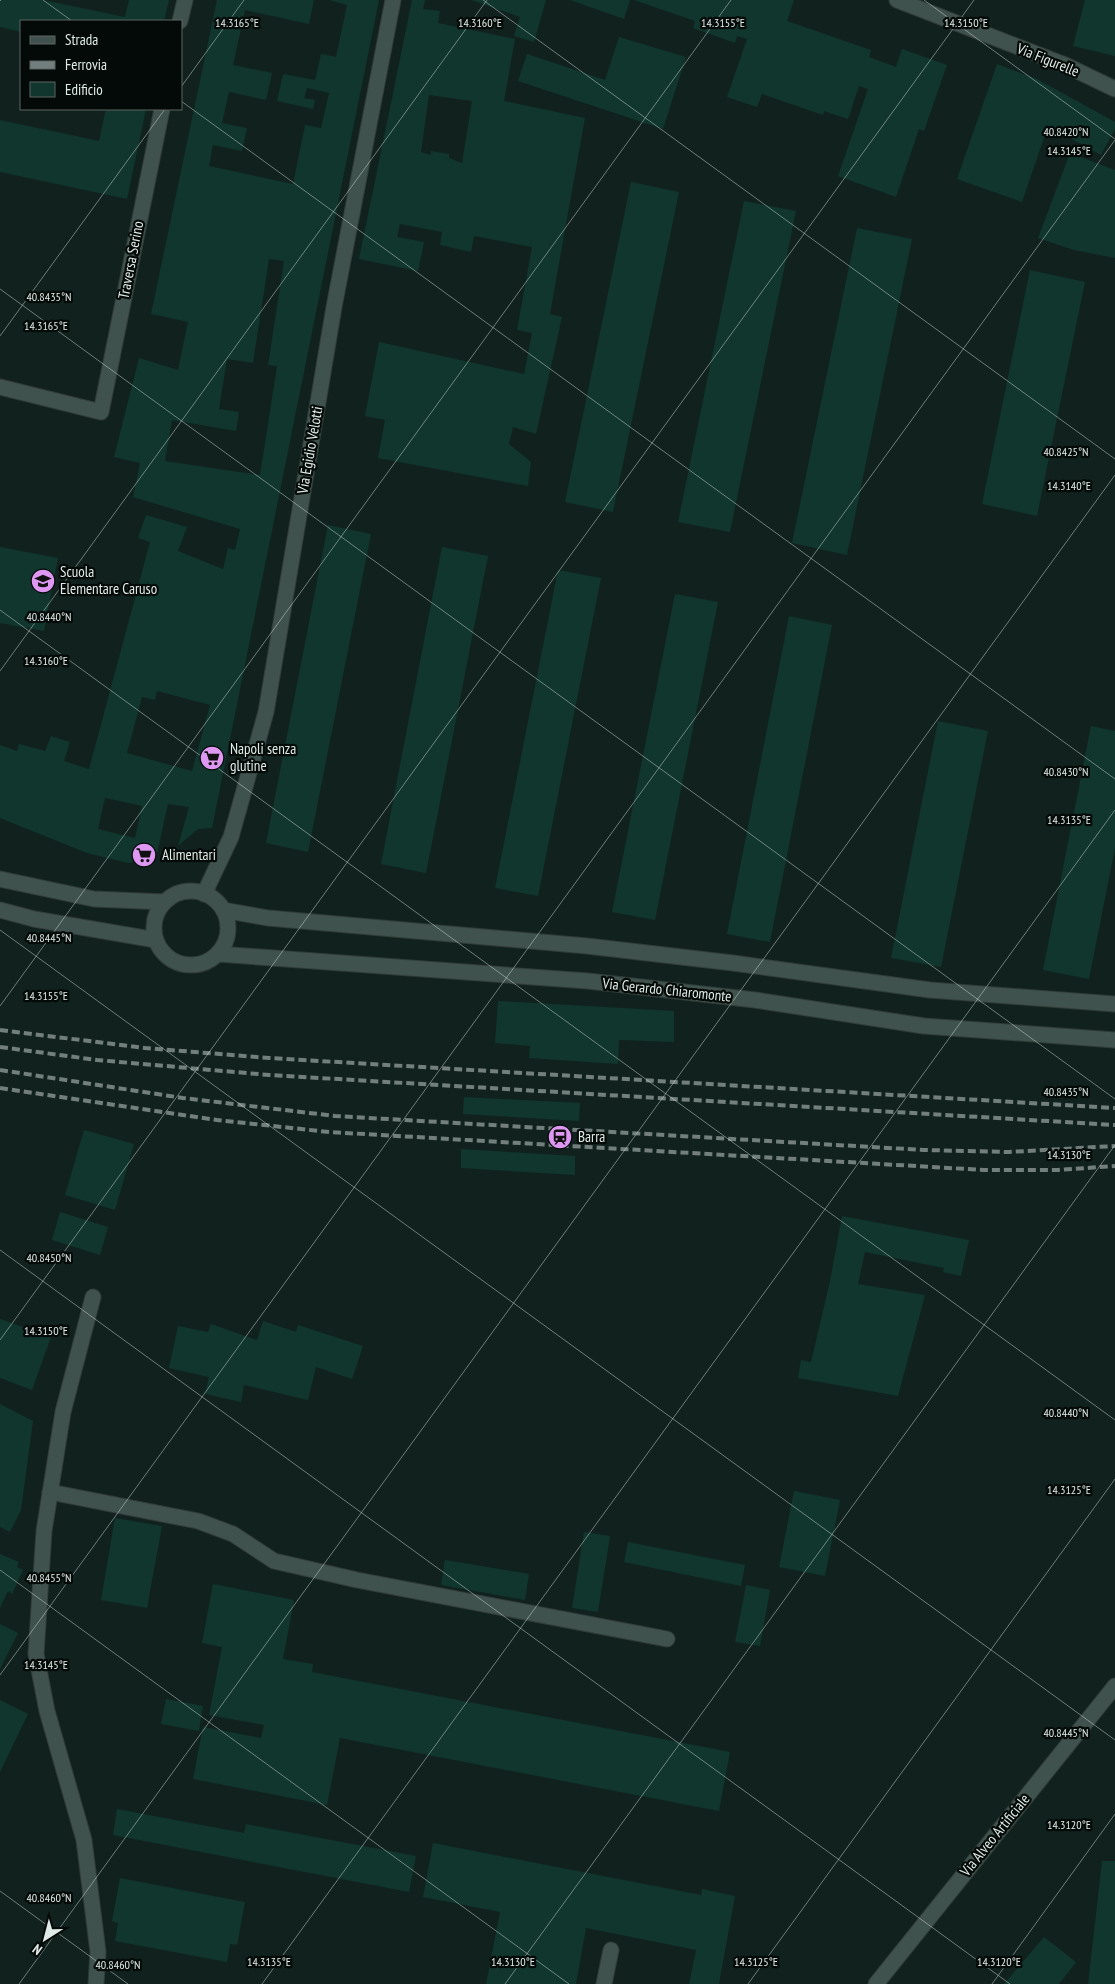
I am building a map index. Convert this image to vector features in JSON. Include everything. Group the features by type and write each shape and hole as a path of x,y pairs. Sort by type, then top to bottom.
{"street":[{"path":"180,20 185,0"},
{"name":"Via Egidio Velotti","path":"204,894 231,837 266,712 334,307 393,0"},
{"name":"Via Figurelle","path":"897,0 1065,65 1115,89"},
{"name":"Traversa Serino","path":"0,388 101,412 162,110"},
{"path":"0,878 94,899 165,902"},
{"path":"194,891 204,894 212,898 223,910 227,919 227,938 224,946 208,962 196,965 183,964 172,960 162,951 156,940 154,927 157,914 165,902 174,896 194,891"},
{"path":"0,910 34,919 156,940"},
{"path":"223,910 268,918 587,946 733,963 930,990 1115,1004"},
{"name":"Via Gerardo Chiaromonte","path":"218,954 588,981 755,1000 924,1026 1115,1040"},
{"path":"93,1297 62,1412 44,1531 36,1654 47,1711 84,1840 98,1952 96,1984"},
{"path":"50,1492 198,1521 232,1534 274,1561 357,1580 667,1639"},
{"name":"Via Alveo Artificiale","path":"876,1984 1115,1686"},
{"path":"604,1984 611,1950"}],"building":[{"path":"0,0 43,0 125,17 129,0 169,0 164,20 20,20 20,32 0,27"},
{"path":"217,0 314,0 309,24 245,10 233,65 272,73 266,100 229,92 222,123 247,128 242,151 213,145 209,166 293,184 305,125 321,128 329,93 307,88 304,98 315,100 313,109 277,101 283,74 315,80 321,54 336,57 347,5 329,0 379,0 212,828 198,829 178,846 189,807 168,804 156,858 128,863 87,853 0,818 0,745 17,751 19,744 45,751 51,736 70,742 64,761 89,769 150,542 138,538 146,515 187,527 178,551 223,569 228,548 235,550 240,529 133,497 140,463 114,457 139,358 178,370 188,322 151,314","holes":["269,259 284,261 268,365 277,366 260,475 165,461 172,420 236,431 239,412 219,409 227,359 253,363","157,691 210,705 192,771 127,753 142,697 155,700","105,798 142,806 135,838 98,829"]},
{"path":"412,0 425,0 423,9 440,11 438,23 515,39 504,101 585,118 550,314 562,317 536,434 513,427 509,444 531,462 528,486 378,458 385,420 365,416 379,342 524,374 532,333 517,330 532,247 474,236 471,252 440,245 442,232 400,224 397,237 424,242 418,271 359,259","holes":["429,95 472,101 462,163 449,158 449,154 431,151 431,155 421,152"]},
{"path":"471,0 546,0 534,42 514,36 520,17"},
{"path":"570,0 630,0 624,19"},
{"path":"634,0 794,0 787,21 871,50 869,57 896,67 902,49 947,65 924,131 919,129 896,197 838,176 868,89 859,86 848,119 824,111 823,115 762,94 757,107 727,97 747,39 737,36 735,43 693,28 695,21"},
{"path":"1085,0 1115,0 1115,56 1073,46"},
{"path":"619,37 686,57 663,129 518,81 527,54 605,80"},
{"path":"997,64 1037,79 1115,122 1115,129 1101,155 1048,126 1022,202 957,179"},
{"path":"106,110 146,110 127,199 0,172 0,120 99,141"},
{"path":"1070,153 1115,170 1115,258 1074,250 1038,238"},
{"path":"631,182 679,192 613,512 565,502"},
{"path":"744,201 796,211 730,532 678,522"},
{"path":"857,228 912,239 847,555 792,543"},
{"path":"1030,270 1085,282 1037,516 982,504"},
{"path":"328,525 371,534 308,852 266,843"},
{"path":"0,547 58,558 44,631 0,623"},
{"path":"442,547 488,556 426,873 381,864"},
{"path":"558,570 601,578 538,896 495,888"},
{"path":"675,594 718,602 655,920 612,912"},
{"path":"789,616 832,625 770,942 727,934"},
{"path":"938,721 988,731 941,967 891,958"},
{"path":"1091,726 1115,731 1115,848 1089,979 1043,970"},
{"path":"498,1001 674,1011 674,1042 619,1040 618,1064 529,1058 530,1046 495,1043"},
{"path":"464,1097 580,1103 579,1121 463,1114"},
{"path":"84,1130 134,1144 115,1210 65,1195"},
{"path":"461,1149 575,1156 575,1175 461,1168"},
{"path":"60,1212 108,1227 100,1255 52,1240"},
{"path":"842,1216 969,1240 961,1276 943,1272 944,1268 865,1252 858,1284 925,1295 898,1396 798,1378 801,1360 811,1362 830,1281"},
{"path":"0,1319 51,1337 32,1390 0,1378"},
{"path":"263,1321 296,1332 298,1325 363,1346 352,1379 316,1367 308,1400 244,1385 241,1402 205,1394 209,1377 169,1368 178,1326 208,1332 211,1324 257,1340"},
{"path":"0,1404 33,1421 21,1510 10,1532 0,1527"},
{"path":"794,1491 840,1500 825,1576 779,1567"},
{"path":"115,1518 162,1526 147,1608 101,1600"},
{"path":"584,1532 610,1536 598,1612 572,1608"},
{"path":"628,1542 745,1565 741,1586 624,1562"},
{"path":"0,1554 19,1562 17,1567 23,1570 12,1594 8,1591 0,1608"},
{"path":"445,1560 529,1574 525,1600 441,1585"},
{"path":"213,1584 294,1600 283,1659 313,1664 312,1672 730,1752 719,1811 340,1738 327,1805 193,1779 203,1727 261,1738 264,1725 209,1715 222,1647 202,1643"},
{"path":"746,1585 770,1590 760,1646 735,1642"},
{"path":"0,1624 18,1633 0,1669"},
{"path":"166,1699 203,1706 199,1731 161,1724"},
{"path":"0,1700 28,1714 0,1772"},
{"path":"117,1809 244,1833 246,1824 416,1856 409,1892 113,1835"},
{"path":"433,1843 701,1895 702,1889 735,1896 719,1984 689,1984 696,1950 586,1928 576,1984 486,1984 500,1912 423,1897"},
{"path":"1102,1861 1115,1861 1115,1984 1088,1984"},
{"path":"120,1878 245,1902 237,1945 230,1944 227,1962 115,1941 118,1923 112,1921"},
{"path":"1044,1937 1076,1962 1059,1984 1004,1984"}],"railway":[{"path":"0,1030 145,1048 269,1058 1115,1108"},
{"path":"0,1047 97,1060 269,1075 1115,1125"},
{"path":"0,1070 183,1098 335,1116 924,1150 1009,1152 1115,1146"},
{"path":"0,1088 217,1120 329,1132 984,1170 1058,1170 1115,1166"}],"place":[{"name":"Scuola Elementare Caruso","path":"43,581"},
{"name":"Napoli senza glutine","path":"212,758"},
{"name":"Alimentari","path":"144,855"},
{"name":"Barra","path":"560,1137"}]}
